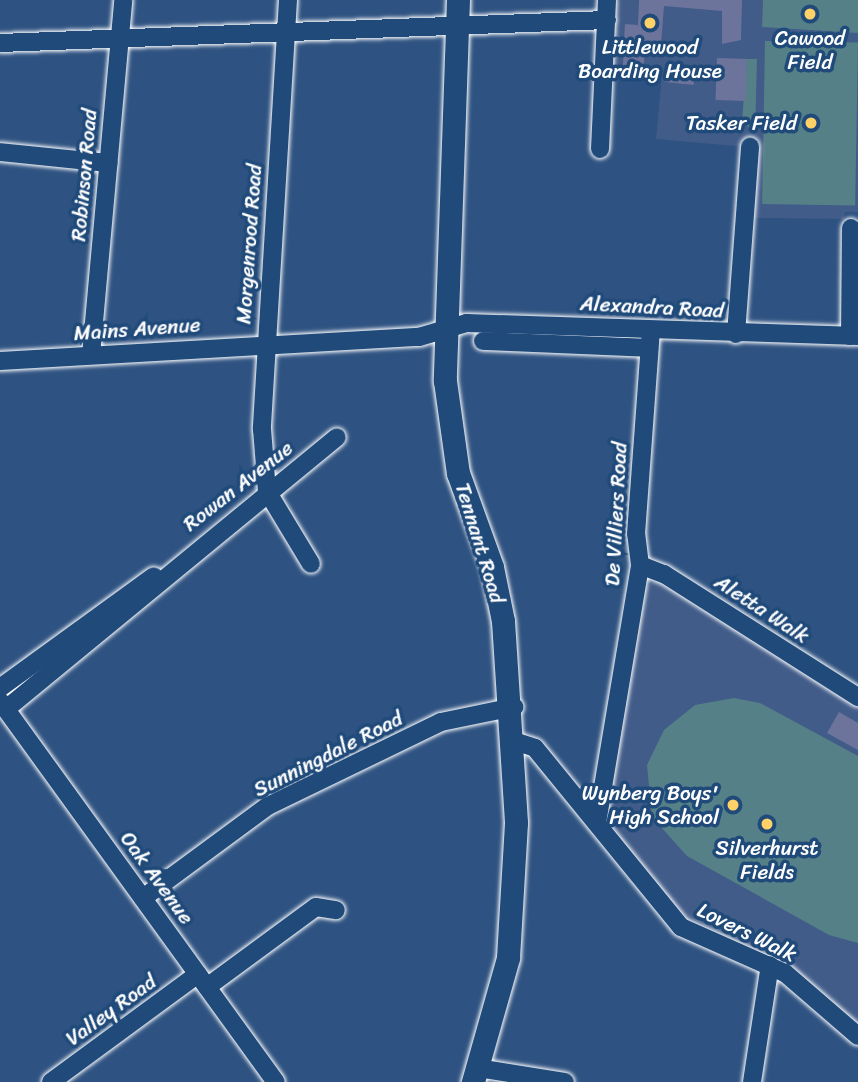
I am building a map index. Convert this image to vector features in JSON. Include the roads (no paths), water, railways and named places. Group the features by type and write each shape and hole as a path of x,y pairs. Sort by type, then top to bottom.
{"main road":[{"name":"Tennant Road","path":"458,10 444,328 451,447 497,586 514,707 516,898 501,988 476,1075"}],"street":[{"name":"Robinson Road","path":"90,355 123,0"},
{"name":"Morgenrood Road","path":"267,491 265,343 288,0"},
{"path":"600,149 607,0"},
{"path":"0,43 286,31 458,10 607,20"},
{"path":"736,334 750,147"},
{"path":"0,152 108,163"},
{"path":"851,228 854,336"},
{"path":"524,324 524,343"},
{"name":"Alexandra Road","path":"444,328 524,324 593,336 650,340 736,334 854,336"},
{"name":"Mains Avenue","path":"0,361 265,343 419,337 444,328"},
{"path":"483,341 524,343 593,336"},
{"name":"De Villiers Road","path":"597,823 640,565 636,534 650,340"},
{"name":"Rowan Avenue","path":"3,705 337,437"},
{"path":"267,491 311,564"},
{"name":"Aletta Walk","path":"640,565 664,573 858,697"},
{"name":"Rowan Avenue","path":"0,688 134,586 167,571"},
{"name":"Oak Avenue","path":"3,705 276,1082"},
{"name":"Sunningdale Road","path":"144,898 268,806 441,722 514,707"},
{"name":"Lovers Walk","path":"514,741 535,748 681,927 770,965 858,1036"},
{"name":"Valley Road","path":"51,1082 316,907 336,910"},
{"path":"752,1082 770,965"},
{"path":"476,1075 565,1082"}],"place":[{"name":"Cawood Field","path":"810,14"},
{"name":"Littlewood Boarding House","path":"650,23"},
{"name":"Tasker Field","path":"811,123"},
{"name":"Wynberg Boys' High School","path":"733,805"},
{"name":"Silverhurst Fields","path":"767,824"}]}
